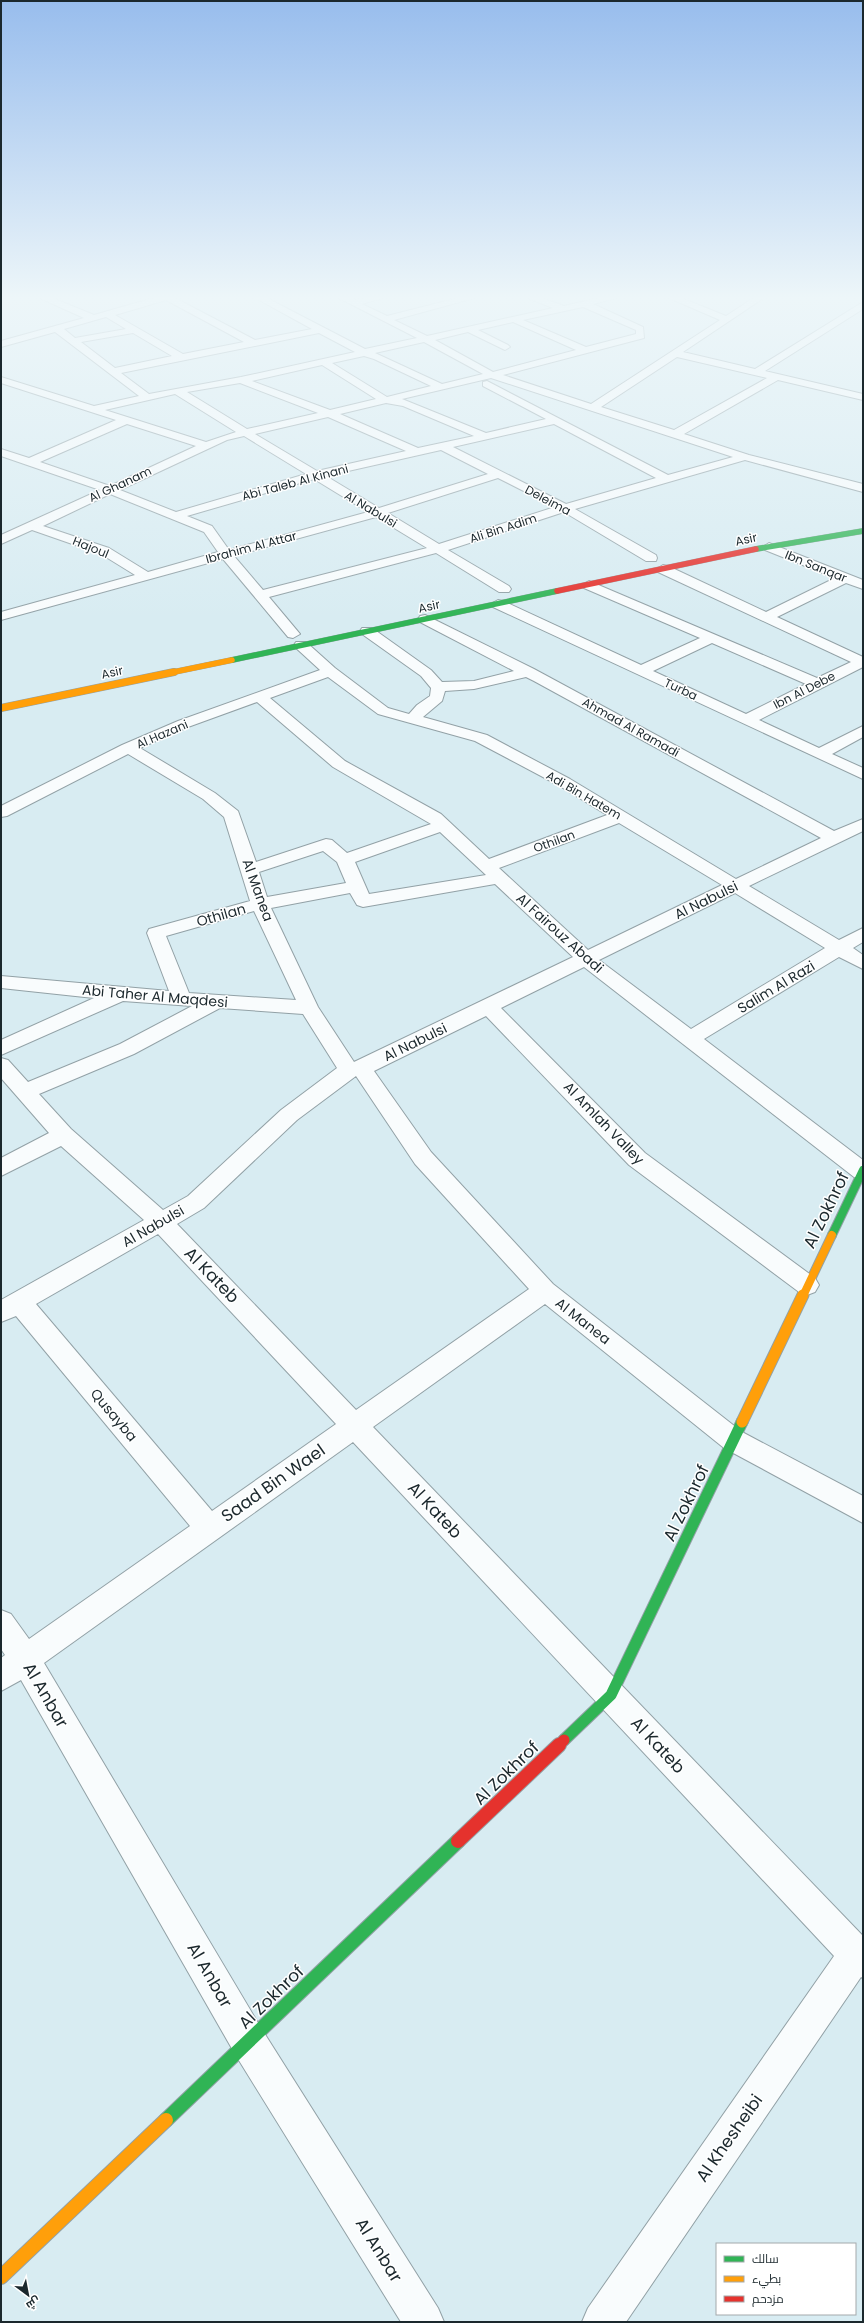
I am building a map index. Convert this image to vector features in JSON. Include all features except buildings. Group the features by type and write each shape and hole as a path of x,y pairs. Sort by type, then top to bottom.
{"main road":[{"name":"Asir","path":"636,561 658,561 769,547 863,531"},
{"name":"Asir","path":"1,708 295,636 367,631 589,585 658,561"},
{"path":"489,592 508,588"},
{"name":"Al Zokhrof","path":"1,2277 611,1695 861,1177"}],"street":[{"path":"71,403 204,445"},
{"path":"91,410 122,403"},
{"name":"Al Nabulsi","path":"197,403 437,549 508,588"},
{"path":"303,403 329,413 417,452"},
{"name":"Al Ghanam","path":"1,540 204,445 244,432 370,403"},
{"path":"406,403 484,436"},
{"path":"524,403 666,479"},
{"path":"582,403 745,457 863,488"},
{"path":"593,407 598,403"},
{"path":"675,434 729,403"},
{"name":"Abi Taleb Al Kinani","path":"175,516 315,475 557,420"},
{"path":"29,462 124,421"},
{"name":"Deleima","path":"443,446 565,508 658,561 766,617 862,662"},
{"name":"Adi Bin Hatem","path":"1,452 108,489 208,529 226,554 295,636 330,671 383,711 481,738 564,782 863,963"},
{"name":"Ali Bin Adim","path":"260,595 437,549 565,508 745,457"},
{"name":"Ibrahim Al Attar","path":"1,616 377,513 499,474"},
{"name":"Hajoul","path":"32,526 105,551 146,576"},
{"name":"Ibn Sanqar","path":"769,547 863,585"},
{"path":"766,617 846,578"},
{"path":"589,585 818,684"},
{"name":"Turba","path":"498,604 863,774"},
{"name":"Ahmad Al Ramadi","path":"425,619 529,672 834,838"},
{"path":"367,631 426,673 438,687 438,698 422,708 413,719"},
{"path":"640,671 712,638"},
{"name":"Ibn Al Debe","path":"746,720 862,662"},
{"name":"Al Hazani","path":"1,812 128,748 184,724 330,671"},
{"path":"438,687 474,686 529,672"},
{"name":"Al Fairouz Abadi","path":"260,697 339,764 435,818 586,959 690,1039 861,1177"},
{"path":"819,754 863,731"},
{"name":"Al Manea","path":"128,748 208,796 232,815 260,904 309,1008 423,1158 545,1291 733,1440 863,1510"},
{"name":"Othilan","path":"345,860 363,901 493,872 621,816"},
{"name":"Al Nabulsi","path":"10,1307 196,1202 289,1114 355,1069 586,959 863,824"},
{"path":"249,870 326,844 345,860 443,825"},
{"name":"Othilan","path":"182,999 156,933 260,904 356,886"},
{"name":"Salim Al Razi","path":"690,1039 863,934"},
{"name":"Abi Taher Al Maqdesi","path":"1,982 120,994 309,1008"},
{"path":"1,1048 120,994"},
{"path":"25,1092 127,1050 217,1001"},
{"name":"Al Amlah Valley","path":"488,1006 590,1109 637,1160 808,1285"},
{"name":"Al Kateb","path":"1,1065 62,1135 162,1222 859,1957"},
{"path":"1,1168 62,1135"},
{"name":"Saad Bin Wael","path":"13,1667 545,1291"},
{"name":"Qusayba","path":"10,1307 209,1528"},
{"name":"Al Anbar","path":"1,1624 13,1667 424,2322"},
{"name":"Al Khesheibi","path":"602,2322 859,1957"}],"traffic: fast":[{"path":"756,549 863,531"},
{"path":"232,660 557,591"},
{"path":"832,1235 863,1170"},
{"path":"564,1740 611,1695 742,1422"},
{"path":"166,2120 458,1841"}],"traffic: slow":[{"path":"1,708 232,660"},
{"path":"742,1422 832,1235"},
{"path":"1,2277 166,2120"}],"traffic: jam":[{"path":"557,591 756,549"},
{"path":"458,1841 564,1740"}]}
